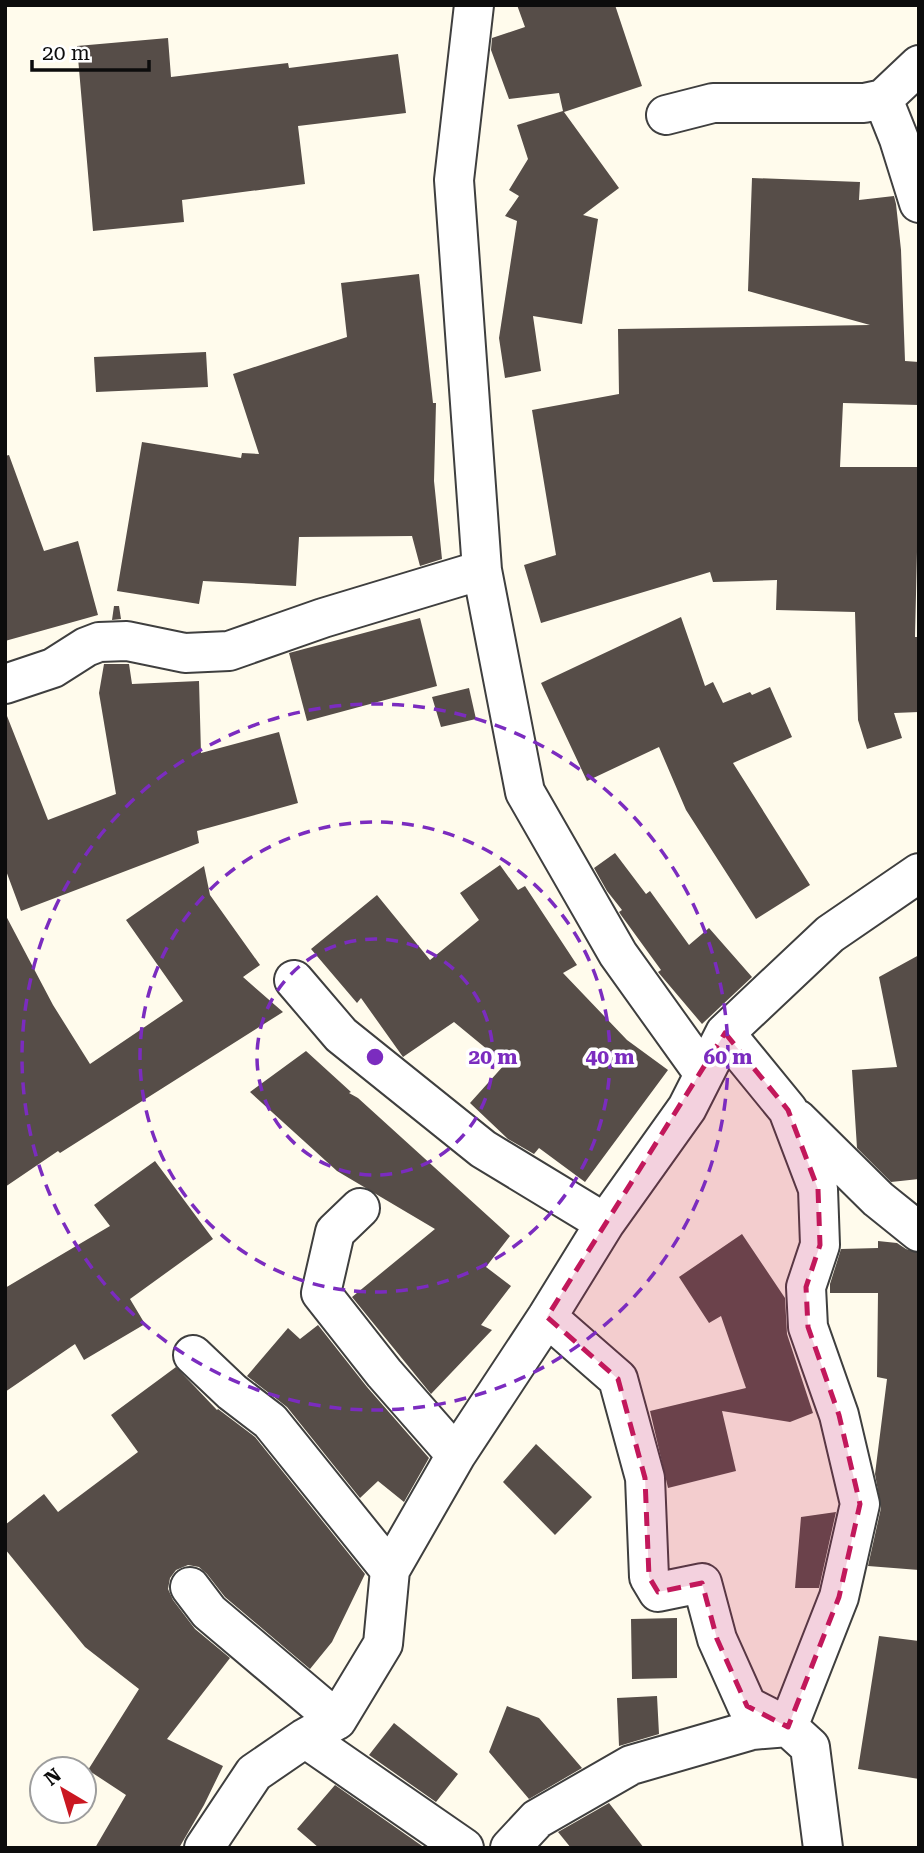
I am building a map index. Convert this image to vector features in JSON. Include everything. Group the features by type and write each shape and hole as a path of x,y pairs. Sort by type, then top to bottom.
{"street":[{"path":"474,5 454,180 482,570 525,792 618,954 704,1074"},
{"path":"666,115 713,103 864,103 883,99 919,65"},
{"path":"883,99 919,203"},
{"path":"5,684 53,668 86,647 106,641 127,641 185,653 229,651 323,618 482,570"},
{"path":"204,1848 254,1773 321,1729 383,1644 390,1570 456,1455 606,1223 687,1108 725,1033 830,934 919,873"},
{"path":"294,980 341,1035 483,1149 606,1223"},
{"path":"725,1033 788,1110 878,1199 919,1232"},
{"path":"788,1110 818,1189 820,1244 806,1287 808,1327 839,1415 860,1504 839,1597 788,1727"},
{"path":"360,1208 335,1232 321,1293 384,1373 456,1455"},
{"path":"547,1317 618,1379 645,1478 649,1577 658,1591 702,1583 717,1639 747,1706 788,1727 810,1747 823,1848"},
{"path":"193,1355 232,1392 270,1420 390,1570"},
{"path":"190,1587 209,1612 321,1729 464,1848"},
{"path":"510,1848 537,1819 631,1765 752,1731 788,1727"}],"highlighted area":[{"path":"725,1033 788,1110 818,1189 820,1245 806,1287 808,1327 839,1415 860,1504 839,1597 788,1727 747,1706 717,1639 702,1583 658,1592 649,1577 645,1478 618,1379 547,1317"}],"building":[{"path":"517,5 615,5 642,86 564,112 619,188 583,215 598,219 582,324 533,316 541,371 505,378 499,338 517,221 505,216 519,196 509,190 528,159 517,125 563,111 559,93 509,99 491,50 492,38 525,27"},
{"path":"168,38 171,77 288,63 289,68 398,54 406,113 298,126 305,184 182,200 184,222 93,231 77,46"},
{"path":"752,178 860,182 859,200 894,196 896,204 901,250 905,361 919,362 919,405 843,403 840,467 919,467 915,637 919,637 919,712 894,713 902,738 867,749 858,720 855,612 776,610 777,580 713,582 710,572 541,623 524,565 556,555 532,410 619,394 618,329 870,325 748,291"},
{"path":"419,274 433,403 436,403 434,481 442,559 420,566 412,536 299,537 296,586 203,581 199,604 117,591 142,442 241,458 242,453 259,454 233,374 347,337 341,283"},
{"path":"206,352 208,387 96,392 94,357"},
{"path":"9,455 44,551 78,541 98,615 5,641 5,456"},
{"path":"114,606 119,606 121,619 112,620"},
{"path":"681,617 705,686 713,682 723,703 770,687 792,737 733,763 810,885 756,919 686,810 659,747 587,781 541,683"},
{"path":"420,618 437,686 307,721 289,653"},
{"path":"104,664 129,664 132,684 199,681 201,753 279,732 298,803 197,831 199,843 21,911 5,868 5,717 7,716 48,820 116,794 99,693"},
{"path":"469,688 476,719 441,727 432,697"},
{"path":"615,853 646,894 650,891 689,945 709,928 752,977 702,1024 658,972 661,970 619,912 622,910 594,868"},
{"path":"500,865 518,890 525,886 577,965 563,973 627,1040 668,1070 585,1182 539,1148 534,1154 508,1139 470,1103 505,1064 454,1022 403,1057 361,998 357,1003 311,949 377,895 430,960 479,920 460,893"},
{"path":"204,866 210,895 260,965 243,977 283,1012 60,1153 58,1151 5,1187 5,914 53,1005 90,1064 183,1001 126,920"},
{"path":"919,955 919,1179 891,1182 857,1148 852,1070 897,1067 879,977"},
{"path":"306,1051 351,1092 349,1093 358,1098 510,1236 486,1267 511,1286 481,1325 492,1330 431,1394 352,1297 435,1229 337,1171 250,1092"},
{"path":"155,1161 213,1239 130,1299 145,1324 84,1360 75,1344 5,1392 5,1288 110,1226 94,1205"},
{"path":"742,1234 785,1298 787,1334 813,1413 790,1422 722,1411 736,1471 668,1488 650,1411 746,1388 721,1316 709,1323 679,1277"},
{"path":"878,1241 897,1243 919,1253 919,1570 868,1566 881,1508 875,1474 887,1379 877,1377 878,1293 830,1293 830,1284 841,1249 878,1248"},
{"path":"318,1325 367,1387 429,1458 404,1502 378,1481 360,1498 287,1407 247,1376 288,1328 300,1339"},
{"path":"176,1367 217,1410 255,1437 365,1574 332,1642 310,1669 225,1597 199,1567 188,1565 176,1570 170,1578 168,1589 173,1600 195,1629 230,1658 167,1739 223,1766 179,1848 95,1848 126,1795 98,1777 97,1755 139,1689 85,1647 5,1549 5,1525 44,1494 58,1512 138,1452 111,1415"},
{"path":"536,1444 592,1497 555,1535 503,1482"},
{"path":"836,1512 819,1588 795,1588 801,1517"},
{"path":"677,1618 677,1678 632,1679 631,1619"},
{"path":"879,1636 919,1641 919,1779 858,1769"},
{"path":"657,1696 659,1734 619,1746 617,1698"},
{"path":"507,1706 539,1718 582,1768 529,1799 489,1752"},
{"path":"394,1723 458,1774 436,1802 369,1755"},
{"path":"335,1785 425,1848 319,1848 297,1829"},
{"path":"609,1803 644,1848 571,1848 558,1832"}]}
